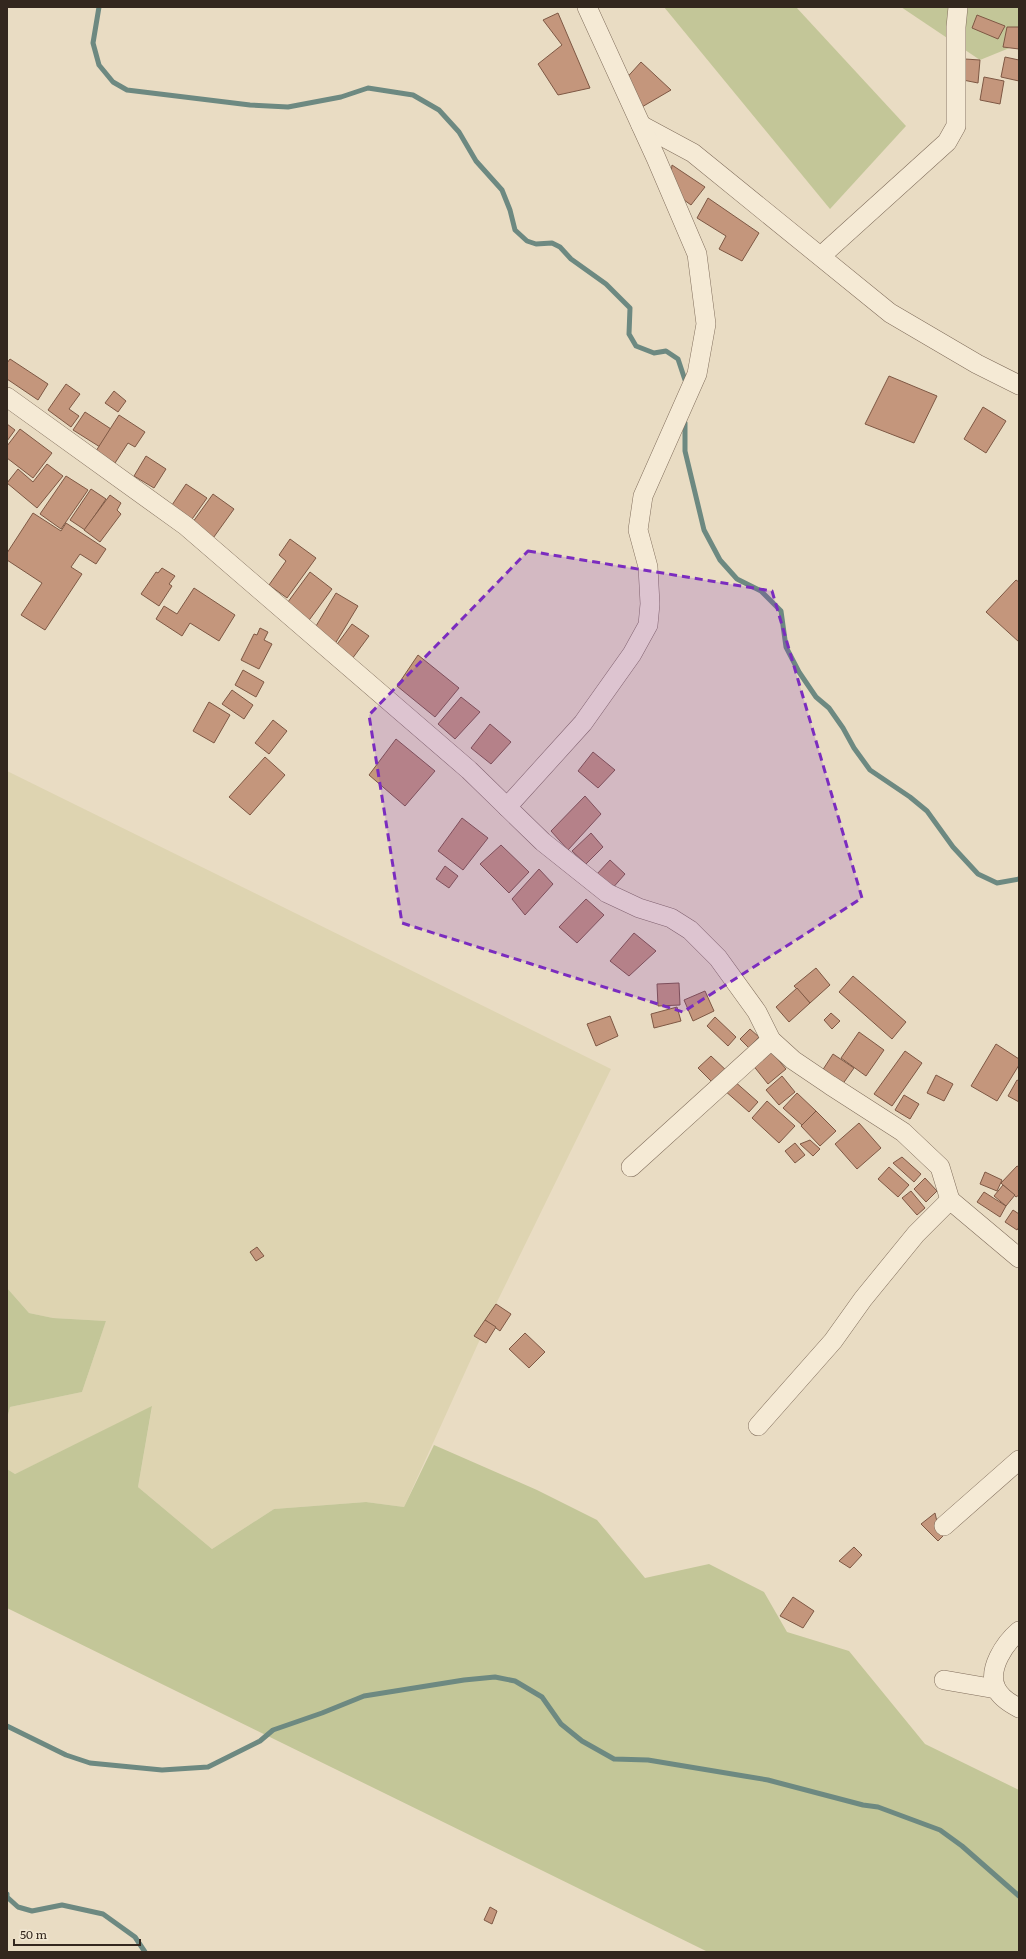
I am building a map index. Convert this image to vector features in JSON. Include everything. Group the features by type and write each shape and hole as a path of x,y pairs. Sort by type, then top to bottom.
{"street":[{"path":"507,807 583,723 632,654 648,625 650,604 648,567 638,530 643,496 697,374 706,324 697,254 641,125 587,7"},
{"path":"821,256 947,142 953,133 956,126 956,27 958,7"},
{"path":"641,125 693,153 890,313 978,364 1019,385"},
{"path":"7,397 186,526 469,770 544,842 607,893 639,908 671,918 690,930 718,958 757,1012 771,1040 793,1060 903,1132 940,1167 950,1200 1019,1258"},
{"path":"631,1167 771,1040"},
{"path":"758,1426 833,1341 863,1299 916,1234 950,1200"},
{"path":"944,1526 1019,1460"},
{"path":"1019,1631 1001,1653 995,1668 994,1682 996,1689 1008,1702 1019,1708"},
{"path":"944,1680 996,1689"}],"highlighted area":[{"path":"528,551 772,591 862,898 683,1012 402,923 369,715"}],"shaded area":[{"path":"7,771 611,1069 496,1304 404,1507 366,1502 274,1509 212,1549 138,1487 152,1407 15,1474 7,1469 7,1419 10,1407 82,1392 106,1321 53,1318 29,1313 7,1288"}],"green space":[{"path":"664,7 796,7 906,126 830,209"},
{"path":"901,7 1019,7 1019,44 980,60"},
{"path":"7,1288 29,1313 53,1318 106,1321 82,1392 10,1407 7,1419"},
{"path":"152,1406 138,1487 212,1549 274,1509 366,1502 404,1507 434,1445 537,1490 597,1520 645,1578 709,1564 764,1592 787,1632 849,1651 925,1744 1019,1790 1019,1952 708,1952 7,1608 7,1469 15,1474"}],"building":[{"path":"558,13 590,88 558,95 538,64 562,45 543,20"},
{"path":"977,15 1005,26 998,39 972,28"},
{"path":"1007,27 1019,27 1019,49 1003,47"},
{"path":"1005,57 1019,60 1019,81 1001,77"},
{"path":"965,59 980,60 978,83 963,80"},
{"path":"641,62 671,90 635,111 622,83"},
{"path":"984,77 1004,81 1000,104 980,100"},
{"path":"672,165 705,187 691,205 669,189"},
{"path":"708,198 759,233 742,261 719,249 726,236 697,218"},
{"path":"10,359 48,384 38,400 7,379 7,363"},
{"path":"889,376 937,396 914,443 865,424"},
{"path":"66,384 80,394 69,409 79,416 71,427 48,410"},
{"path":"114,391 126,401 118,412 105,403"},
{"path":"983,407 1006,421 986,453 964,439"},
{"path":"85,412 111,429 100,447 73,430"},
{"path":"119,415 145,432 135,447 128,443 115,463 96,451"},
{"path":"7,424 15,430 7,441"},
{"path":"20,429 52,453 33,478 7,458 7,446"},
{"path":"146,456 166,469 154,488 134,476"},
{"path":"47,464 63,476 37,508 7,483 18,469 33,482"},
{"path":"66,476 88,490 61,529 40,514"},
{"path":"186,484 207,498 190,522 170,508"},
{"path":"91,489 106,499 85,530 70,520"},
{"path":"213,494 234,509 211,541 190,526"},
{"path":"110,495 121,503 117,510 121,514 100,542 84,530"},
{"path":"33,513 61,531 66,523 106,549 96,564 80,554 71,567 82,574 45,630 21,615 42,583 7,560 7,553"},
{"path":"290,539 316,558 287,598 269,585 286,561 279,555"},
{"path":"162,568 175,576 169,584 172,586 159,606 141,594 156,572 158,573"},
{"path":"310,572 332,589 307,623 285,606"},
{"path":"1016,580 1019,582 1019,642 986,612"},
{"path":"194,588 235,615 219,641 190,623 182,636 156,619 164,606 177,614"},
{"path":"336,593 358,606 335,644 313,631"},
{"path":"352,624 369,636 352,659 335,647"},
{"path":"260,628 268,632 264,640 272,644 259,669 241,660 254,634 257,635"},
{"path":"418,655 459,688 435,717 397,686"},
{"path":"243,670 264,682 256,697 235,685"},
{"path":"232,690 253,705 244,719 222,704"},
{"path":"461,697 480,712 455,739 438,724"},
{"path":"209,702 230,715 214,743 193,731"},
{"path":"273,720 287,731 269,754 255,743"},
{"path":"490,724 511,742 491,764 471,748"},
{"path":"396,739 435,771 405,806 369,775"},
{"path":"593,752 615,770 598,788 578,771"},
{"path":"265,757 285,775 250,815 229,797"},
{"path":"585,796 601,814 568,850 551,831"},
{"path":"462,818 488,838 463,870 438,851"},
{"path":"591,833 603,847 586,864 572,851"},
{"path":"501,845 529,872 509,893 480,864"},
{"path":"610,860 625,874 611,890 596,875"},
{"path":"445,866 458,876 449,888 436,879"},
{"path":"539,869 553,884 525,915 512,899"},
{"path":"586,899 604,915 577,943 559,927"},
{"path":"634,933 656,951 629,976 610,961"},
{"path":"816,968 830,985 810,1003 794,986"},
{"path":"853,976 906,1022 892,1039 839,992"},
{"path":"679,983 680,1005 658,1006 657,984"},
{"path":"797,988 810,1003 789,1022 776,1007"},
{"path":"705,991 714,1011 693,1021 684,1000"},
{"path":"677,1007 681,1021 654,1028 651,1014"},
{"path":"831,1013 840,1021 832,1029 824,1020"},
{"path":"610,1016 618,1036 596,1046 587,1024"},
{"path":"715,1017 736,1037 728,1046 707,1026"},
{"path":"750,1029 759,1037 749,1048 740,1039"},
{"path":"859,1032 884,1050 866,1076 841,1058"},
{"path":"996,1044 1019,1059 1019,1065 997,1101 971,1086"},
{"path":"770,1050 786,1069 768,1084 752,1064"},
{"path":"905,1051 922,1063 892,1106 874,1094"},
{"path":"833,1054 854,1068 842,1085 822,1071"},
{"path":"711,1056 729,1073 716,1086 698,1068"},
{"path":"936,1075 953,1084 944,1101 927,1093"},
{"path":"782,1076 795,1092 779,1105 766,1090"},
{"path":"733,1080 758,1102 749,1112 724,1090"},
{"path":"1017,1080 1019,1081 1019,1102 1008,1096"},
{"path":"797,1093 816,1111 803,1126 783,1108"},
{"path":"904,1095 919,1104 910,1119 895,1110"},
{"path":"767,1101 795,1126 779,1143 752,1118"},
{"path":"816,1111 836,1131 820,1146 801,1126"},
{"path":"859,1123 881,1148 857,1169 835,1144"},
{"path":"810,1140 820,1149 813,1156 800,1144"},
{"path":"795,1143 805,1155 795,1163 785,1151"},
{"path":"902,1157 921,1174 914,1182 893,1163"},
{"path":"1017,1166 1019,1167 1019,1195 1016,1197 1001,1183"},
{"path":"889,1167 909,1185 898,1197 878,1179"},
{"path":"985,1172 1002,1180 997,1191 980,1184"},
{"path":"925,1178 937,1191 926,1202 914,1189"},
{"path":"1003,1185 1015,1195 1006,1206 994,1196"},
{"path":"911,1191 925,1208 917,1215 902,1198"},
{"path":"984,1192 1006,1206 1000,1217 977,1202"},
{"path":"1013,1210 1019,1214 1019,1227 1017,1230 1005,1222"},
{"path":"257,1247 264,1256 256,1261 250,1252"},
{"path":"496,1304 511,1314 500,1331 485,1320"},
{"path":"485,1320 496,1327 486,1343 474,1336"},
{"path":"525,1333 545,1352 529,1368 509,1349"},
{"path":"935,1513 938,1526 948,1531 938,1541 921,1524"},
{"path":"854,1547 862,1555 850,1568 839,1561"},
{"path":"793,1597 814,1611 803,1628 780,1616"},
{"path":"490,1907 497,1911 492,1924 484,1920"}],"waterway":[{"path":"99,7 93,43 99,65 113,82 127,90 250,105 288,107 341,97 368,88 413,95 439,110 459,132 476,161 502,190 510,210 515,230 527,241 536,244 552,243 560,247 571,259 606,284 630,308 629,334 636,346 654,353 666,351 678,359 685,380"},
{"path":"685,423 685,451 704,530 720,560 737,579 761,591 781,611 786,647 799,672 816,697 829,708 843,728 854,748 870,770 910,797 927,811 953,847 978,874 997,883 1019,879"},
{"path":"7,1726 66,1755 90,1763 162,1770 208,1767 260,1741 273,1730 322,1713 364,1696 464,1680 495,1677 515,1681 542,1697 561,1724 582,1741 614,1759 648,1760 768,1780 863,1805 878,1807 940,1830 962,1846 1019,1896"},
{"path":"7,1894 7,1897 18,1907 32,1911 62,1905 103,1914 135,1937 145,1952"}]}
